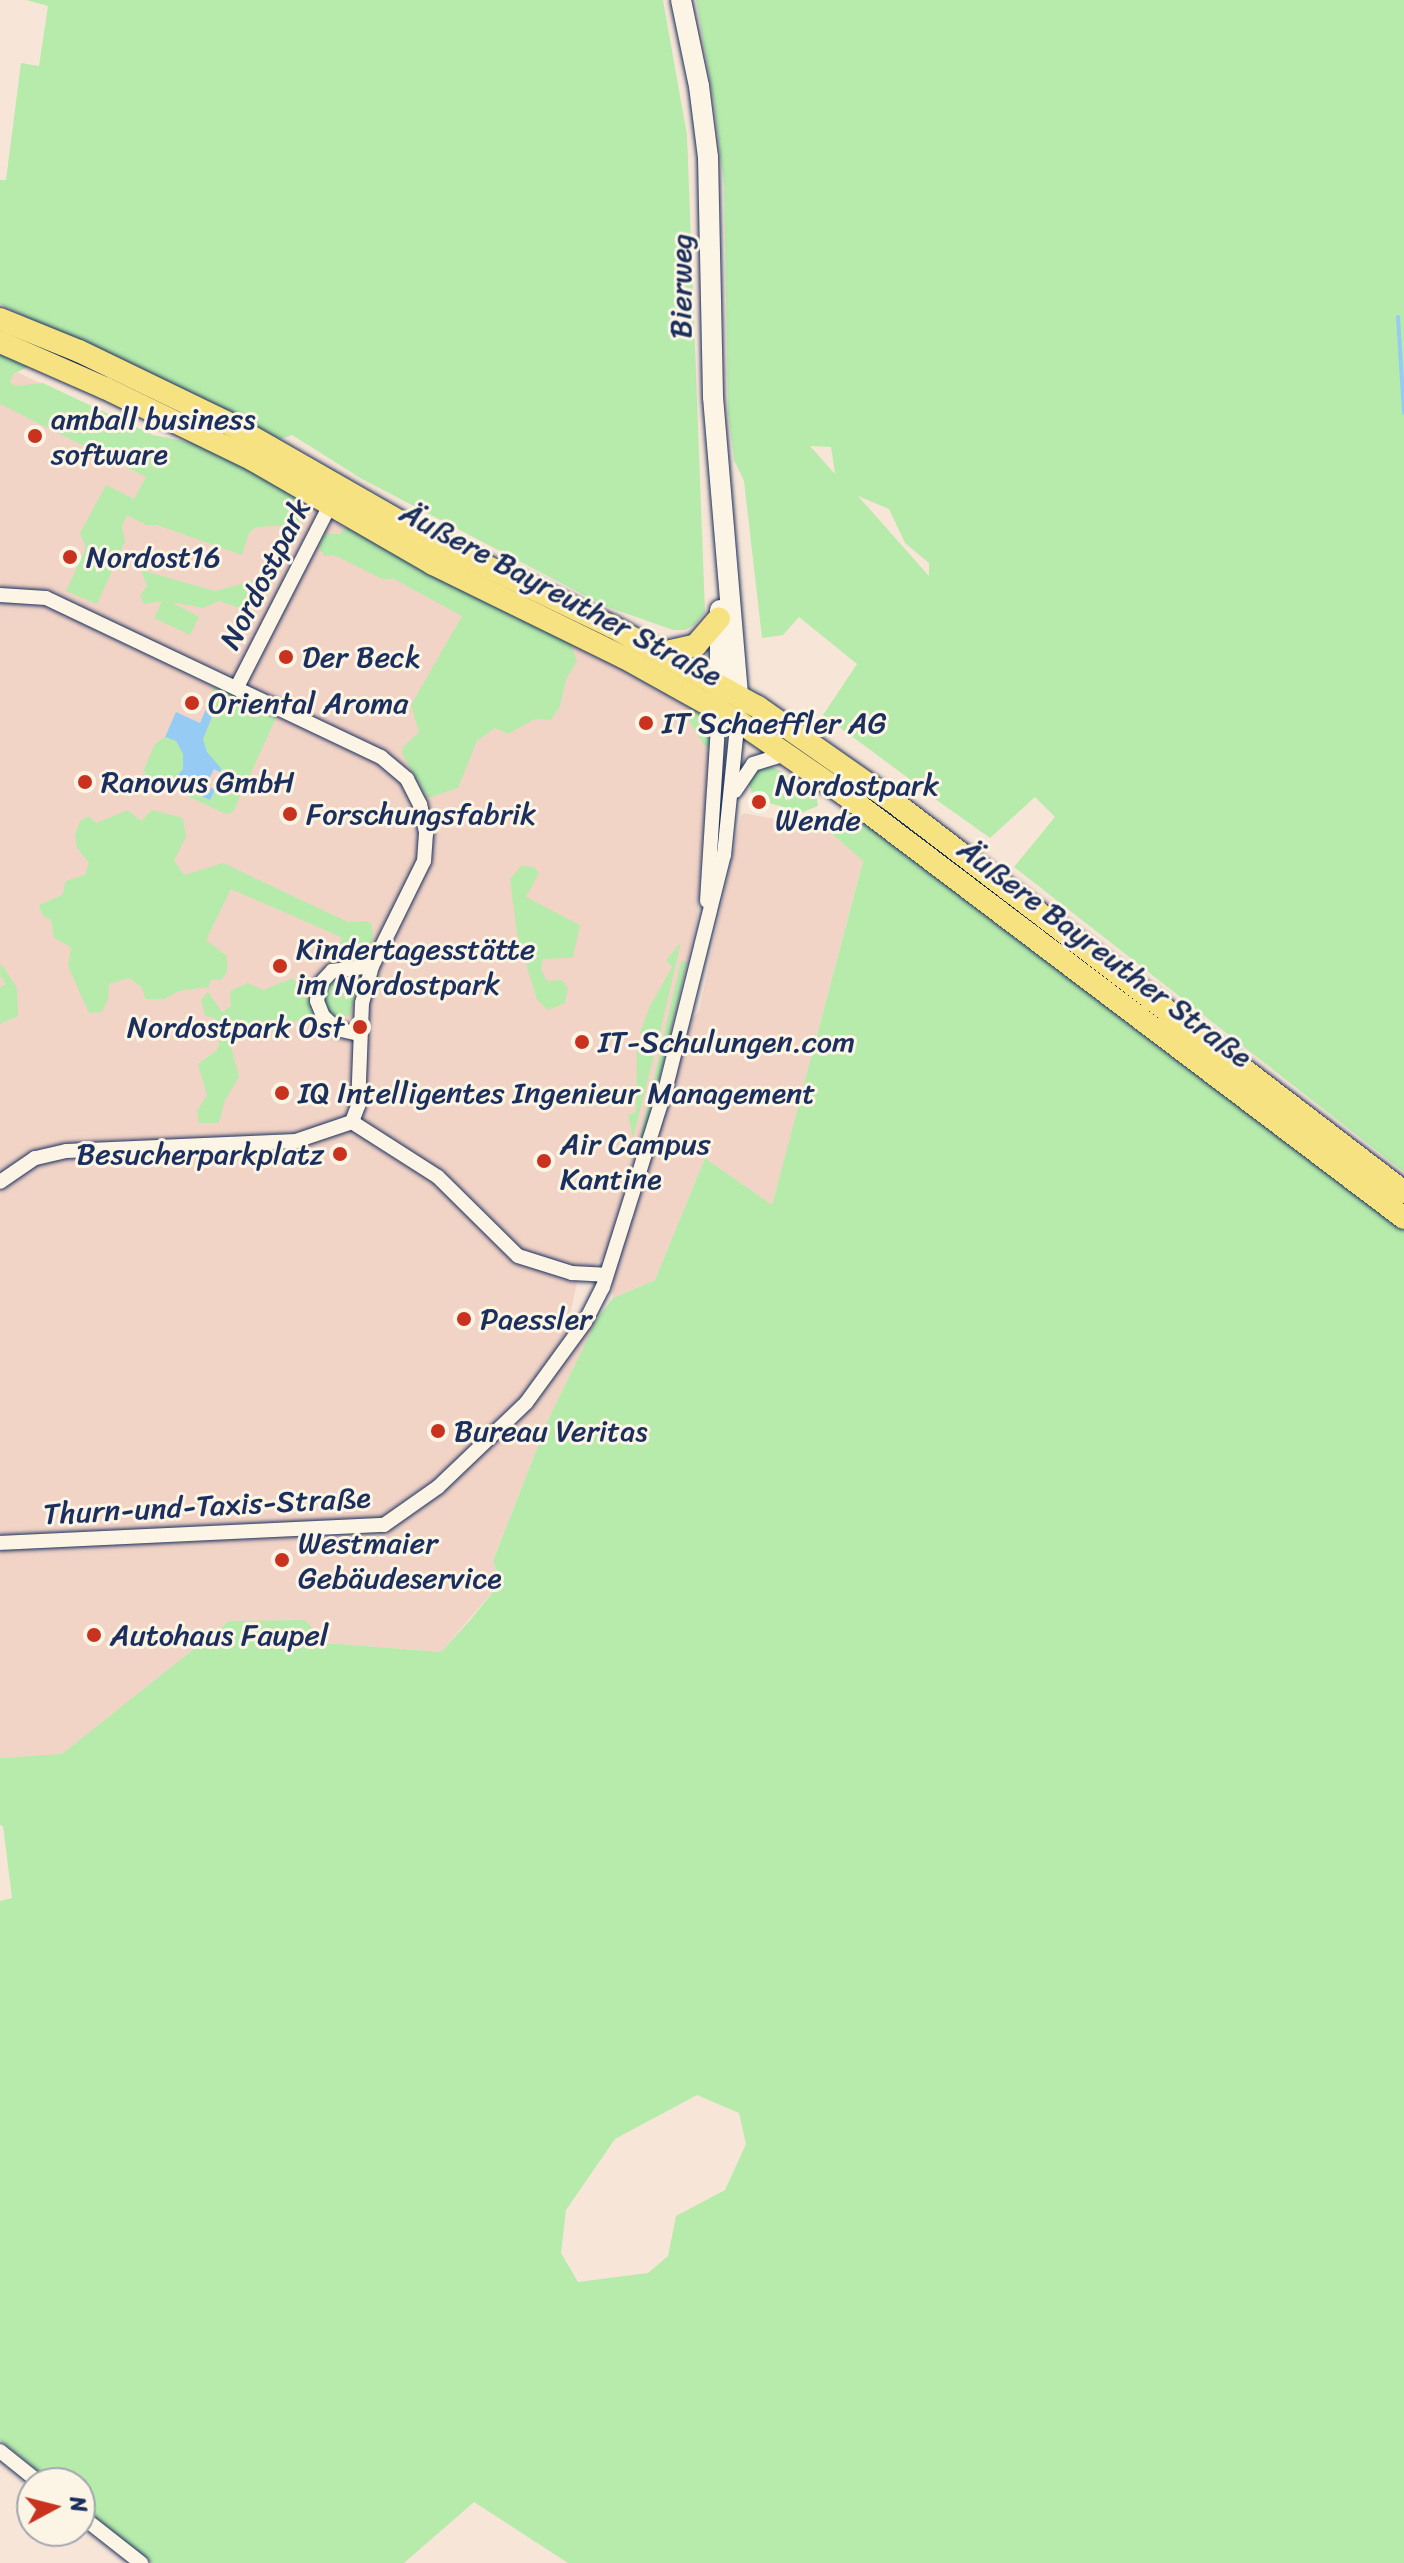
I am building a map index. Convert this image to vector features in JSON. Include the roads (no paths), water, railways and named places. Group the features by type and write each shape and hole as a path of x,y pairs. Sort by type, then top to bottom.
{"main road":[{"name":"Bierweg","path":"681,0 699,86 708,157 713,397 725,574 733,621 730,690"},
{"name":"Äußere Bayreuther Straße","path":"0,319 79,351 214,416 441,568 623,657 729,716 788,754 1404,1218"},
{"name":"Äußere Bayreuther Straße","path":"0,342 452,550 662,653 730,690 855,773 1404,1192"},
{"name":"Bierweg","path":"725,574 719,619 730,690"},
{"path":"662,653 696,645 719,619"},
{"path":"729,716 730,690"}],"street":[{"name":"Nordostpark","path":"237,687 335,495"},
{"name":"Nordostpark","path":"0,595 46,598 391,763 407,779 420,804 426,833 424,861 372,966 362,1003 358,1106 352,1122"},
{"name":"Thurn-und-Taxis-Straße","path":"0,1543 384,1525 438,1487 526,1403 585,1322 603,1287 666,1087 724,855 733,795 729,716"},
{"name":"Thurn-und-Taxis-Straße","path":"706,923 729,716"},
{"path":"733,795 753,764 788,754"},
{"path":"359,1034 337,1029 323,1016 317,1001 320,984 332,971 372,966"},
{"path":"0,1182 35,1158 66,1151 296,1141 352,1122 438,1177 518,1256 572,1273 605,1275"},
{"path":"0,2451 20,2467"},
{"path":"96,2528 141,2563"}],"water":[{"path":"206,709 212,717 203,739 207,752 221,768 221,773 214,769 206,785 215,790 210,800 172,782 183,769 183,754 176,741 165,737 176,712 200,723"}],"waterway":[{"path":"1398,317 1404,413"}],"place":[{"name":"amball business software","path":"35,436"},
{"name":"Nordost16","path":"70,557"},
{"name":"Der Beck","path":"286,657"},
{"name":"Oriental Aroma","path":"192,703"},
{"name":"IT Schaeffler AG","path":"646,723"},
{"name":"Ranovus GmbH","path":"85,782"},
{"name":"Nordostpark Wende","path":"759,802"},
{"name":"Forschungsfabrik","path":"290,814"},
{"name":"Kindertagesstätte im Nordostpark","path":"280,966"},
{"name":"Nordostpark Ost","path":"360,1027"},
{"name":"IT-Schulungen.com","path":"582,1042"},
{"name":"IQ Intelligentes Ingenieur Management","path":"282,1093"},
{"name":"Besucherparkplatz","path":"340,1154"},
{"name":"Air Campus Kantine","path":"544,1161"},
{"name":"Paessler","path":"464,1319"},
{"name":"Bureau Veritas","path":"438,1431"},
{"name":"Westmaier Gebäudeservice","path":"282,1560"},
{"name":"Autohaus Faupel","path":"94,1635"}]}
